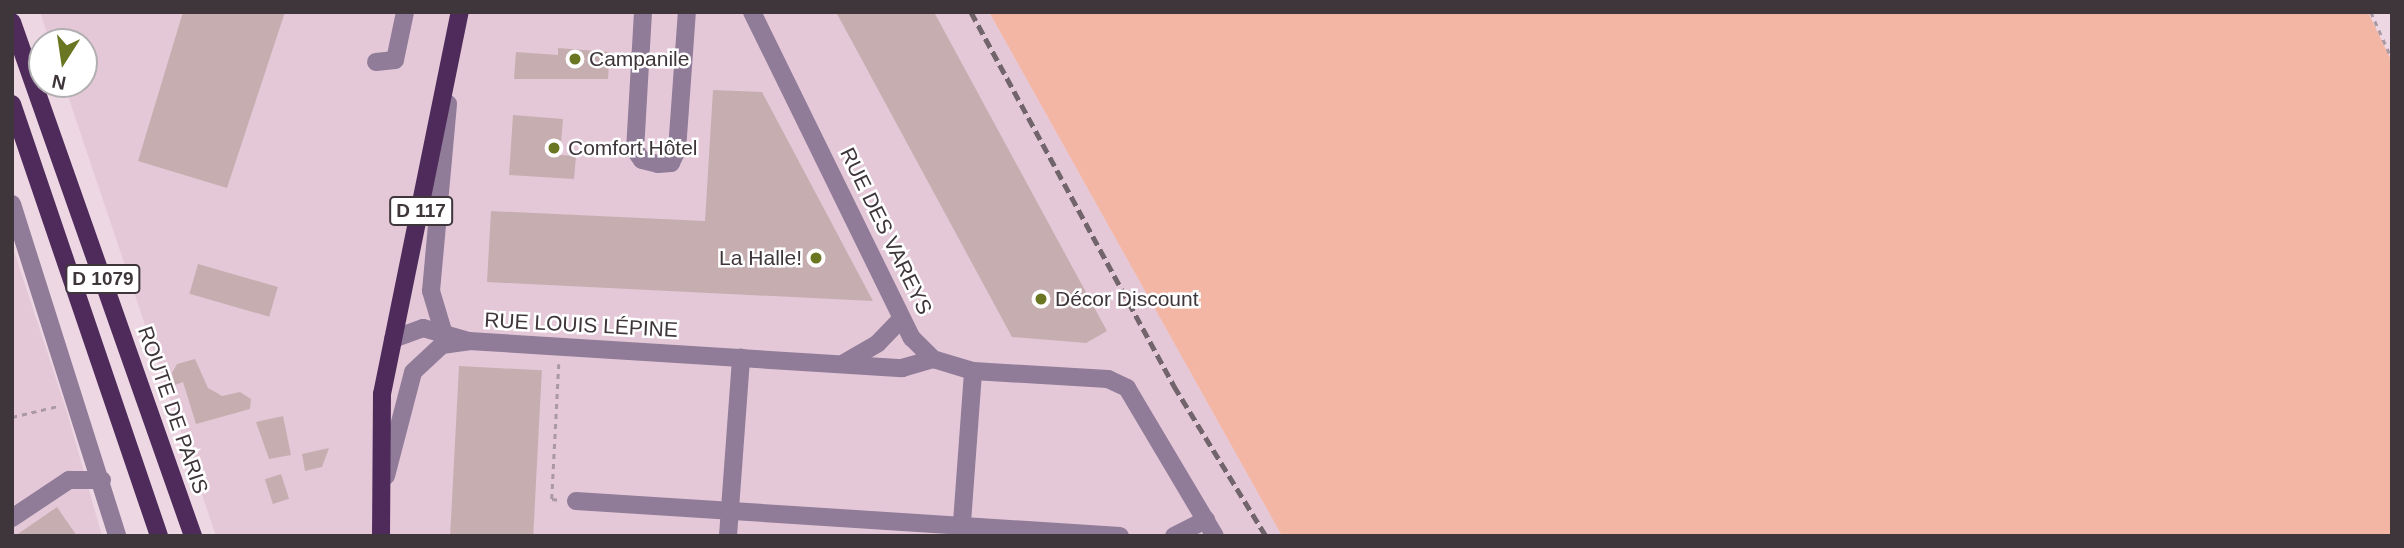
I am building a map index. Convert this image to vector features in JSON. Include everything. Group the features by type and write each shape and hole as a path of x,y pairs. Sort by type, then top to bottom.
{"main road":[{"name":"D 117","path":"381,527 379,420 393,339 450,83 460,12"},
{"name":"ROUTE DE PARIS","path":"12,22 193,536"},
{"name":"D 1079","path":"12,104 159,536"}],"street":[{"path":"376,62 395,60 405,12"},
{"path":"643,12 635,150 642,160 658,164 671,163 677,150 687,12"},
{"name":"RUE DES VAREYS","path":"752,12 901,319 933,359"},
{"path":"393,339 411,329 443,331 430,291 450,83"},
{"path":"12,204 78,401 117,536"},
{"path":"844,363 878,343 901,319"},
{"name":"RUE LOUIS LÉPINE","path":"443,331 469,341 844,363 902,369 933,359"},
{"path":"381,527 393,436 413,372 442,345 469,341"},
{"path":"728,536 741,357"},
{"path":"933,359 973,370 1108,379 1127,388 1211,528 1174,536"},
{"path":"961,531 973,370"},
{"path":"12,518 69,480 102,480"},
{"path":"576,501 961,531 1120,536"}],"path":[{"path":"2371,12 2392,59"},
{"path":"560,347 552,499 576,501"},
{"path":"12,417 78,401"}],"shaded area":[{"path":"40,12 989,12 1282,536 216,536 69,98 98,98 98,28 45,28"},
{"path":"989,12 2368,12 2392,62 2392,536 1282,536"},
{"path":"12,245 67,412 102,536 12,536"}],"building":[{"path":"183,12 285,12 227,188 138,161"},
{"path":"836,12 934,12 1107,331 1086,343 1012,337"},
{"path":"558,48 610,52 608,79 514,79 516,52 558,55"},
{"path":"713,90 762,92 873,301 487,282 491,211 705,221"},
{"path":"513,115 563,119 560,155 576,156 574,179 509,175"},
{"path":"198,264 278,287 269,317 189,294"},
{"path":"195,359 208,388 222,396 240,392 251,399 250,409 196,424 183,382 175,385 172,373 177,364"},
{"path":"459,366 542,370 533,536 450,536"},
{"path":"283,416 291,455 269,459 256,422"},
{"path":"329,448 322,467 305,471 302,454"},
{"path":"281,474 289,499 273,504 265,479"},
{"path":"57,507 77,536 15,536"}],"railway":[{"path":"971,12 1174,386 1266,536"}],"place":[{"name":"Campanile","path":"575,59"},
{"name":"Comfort Hôtel","path":"554,148"},
{"name":"La Halle!","path":"816,258"},
{"name":"Décor Discount","path":"1041,299"}]}
